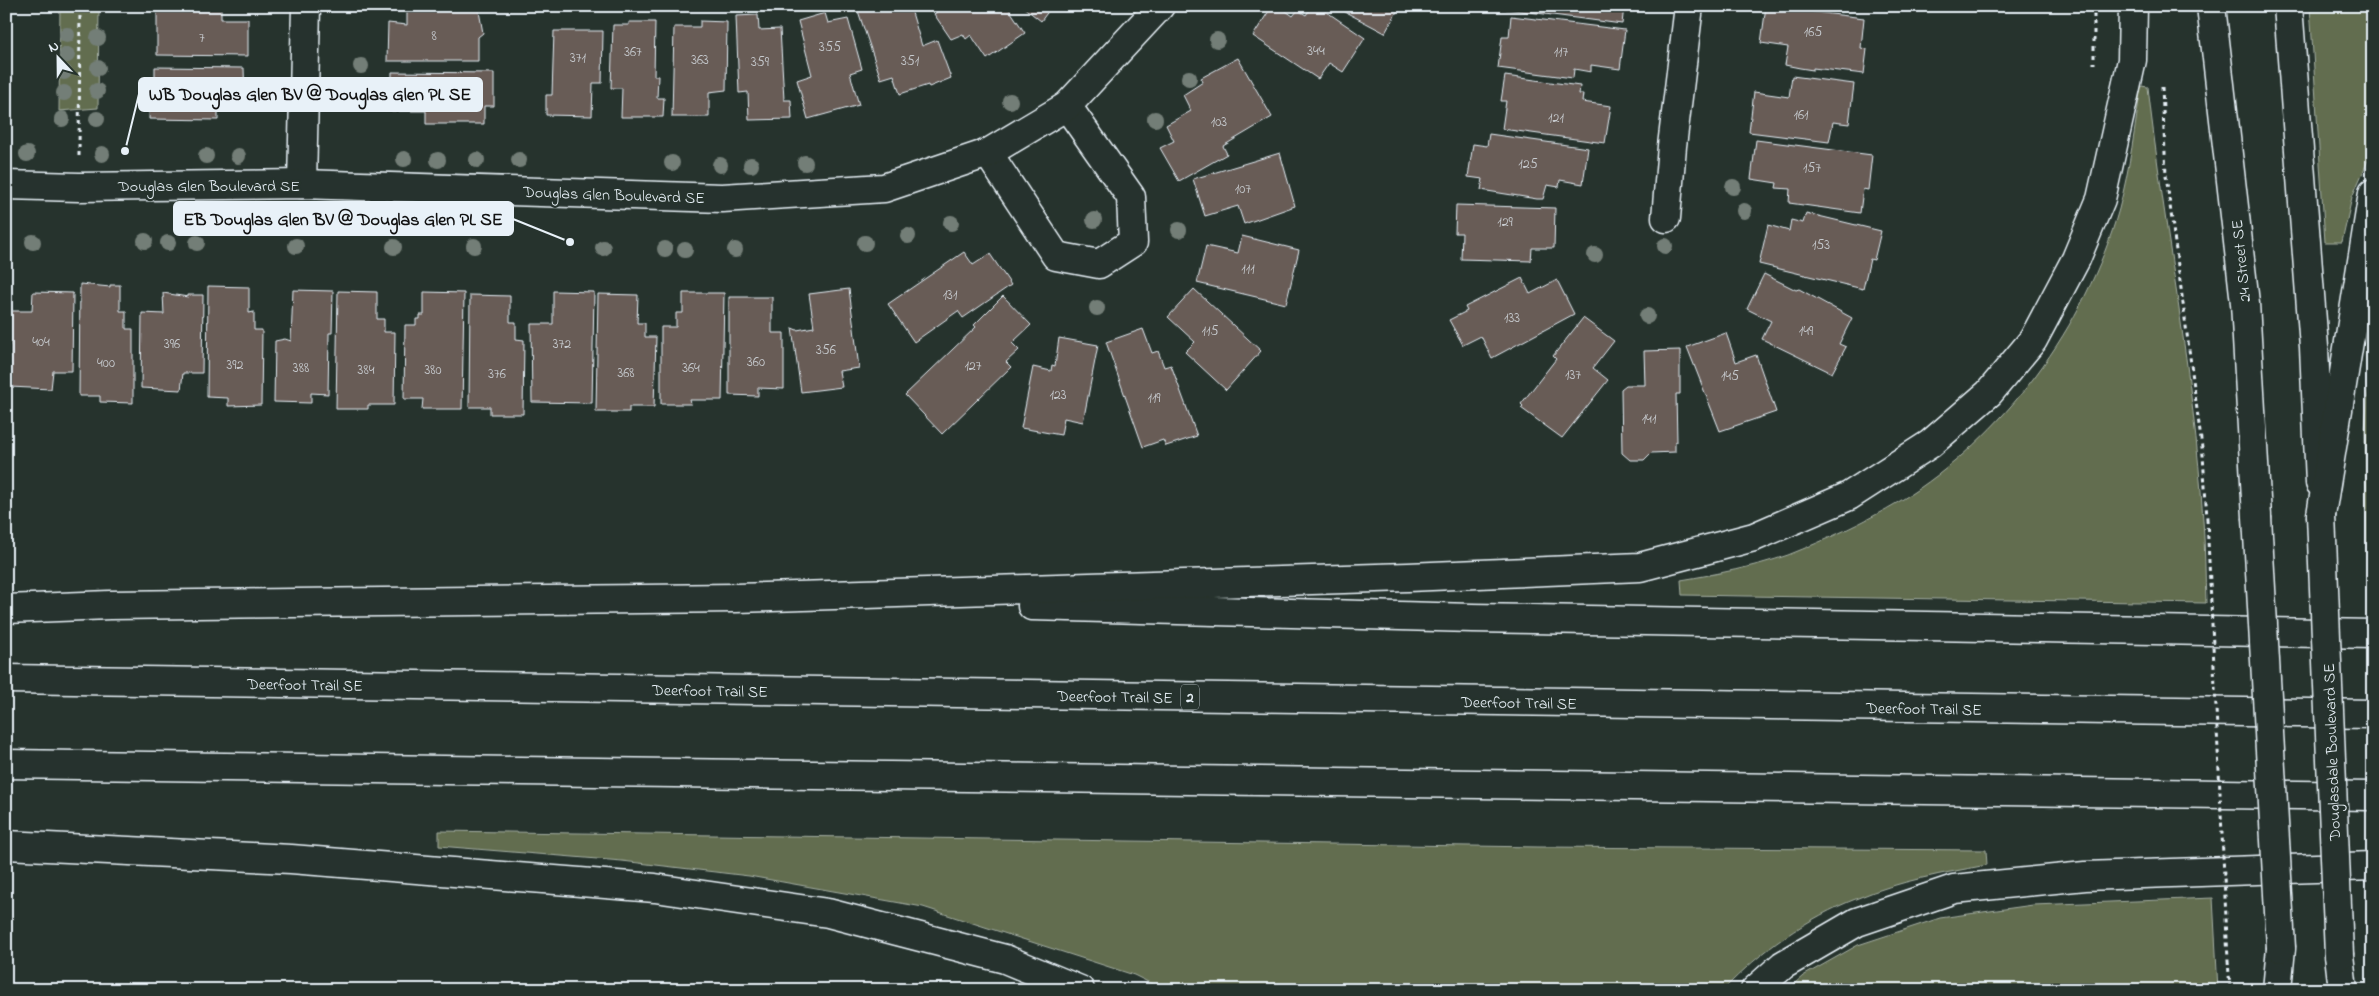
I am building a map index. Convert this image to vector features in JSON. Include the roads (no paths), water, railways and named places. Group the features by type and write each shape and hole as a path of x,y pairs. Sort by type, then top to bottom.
{"main road":[{"path":"302,184 306,6"},
{"name":"Douglas Glen Boulevard SE","path":"6,185 302,184 722,198 884,188 988,153 1067,106 1160,6"},
{"path":"1666,218 1672,146 1689,6"},
{"path":"6,609 110,605 736,598 1640,568 1754,537 1849,496 1930,444 1989,393 2033,340 2076,259 2101,199 2132,60 2133,6"},
{"name":"24 Street SE","path":"2211,6 2245,303 2281,948"},
{"path":"2288,6 2313,337 2321,515"},
{"path":"988,153 1056,256 1099,264 1133,242 1131,197 1067,106"},
{"path":"2321,515 2373,193"},
{"name":"Douglasdale Boulevard SE","path":"2321,515 2342,990"},
{"path":"736,598 1482,618 2373,634"},
{"name":"Deerfoot Trail SE","path":"6,679 2373,714"},
{"path":"6,764 2373,796"},
{"path":"6,846 292,859 656,888 828,913 1005,959 1080,990"},
{"path":"1755,990 1783,965 1857,922 1954,889 2085,876 2373,866"},
{"path":"2277,990 2281,948"},
{"path":"2281,948 2285,990"}],"place":[{"name":"WB Douglas Glen BV @ Douglas Glen PL SE","path":"125,151"},
{"name":"EB Douglas Glen BV @ Douglas Glen PL SE","path":"570,242"}]}
